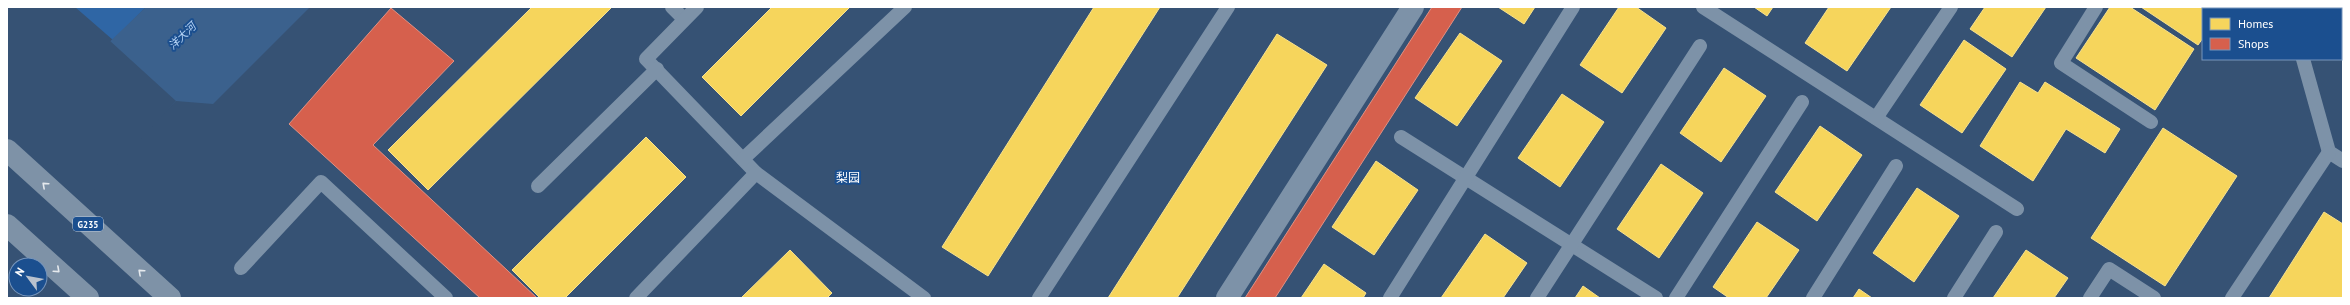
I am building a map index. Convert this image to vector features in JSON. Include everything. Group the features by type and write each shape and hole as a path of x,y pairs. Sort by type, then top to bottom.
{"highway":[{"name":"G235","path":"7,150 170,298"},
{"path":"7,225 88,298"}],"street":[{"path":"1227,298 1413,7"}],"lane":[{"path":"672,7 684,19"},
{"path":"696,7 646,59 756,173 915,296"},
{"path":"743,159 905,7"},
{"path":"1039,298 1228,7"},
{"path":"1390,298 1573,7"},
{"path":"1703,7 2017,209"},
{"path":"1876,118 1951,7"},
{"path":"2096,7 2061,63 2151,122"},
{"path":"1537,298 1700,46"},
{"path":"2303,60 2329,152 2343,161"},
{"path":"538,186 657,69"},
{"path":"1676,298 1802,102"},
{"path":"1401,137 1656,298"},
{"path":"2232,298 2329,152"},
{"path":"1813,298 1896,166"},
{"path":"636,298 756,173"},
{"path":"241,268 321,182 446,298"},
{"path":"1954,298 1996,232"},
{"path":"2090,298 2109,269 2154,298"}],"shaded area":[{"path":"75,7 146,7 113,40"}],"water":[{"name":"洋大河","path":"146,7 310,7 213,104 176,101 24,257 15,257 7,140"}],"pier":[{"path":"109,40 176,101 32,257 8,257 7,284 7,138"}],"building: Homes":[{"path":"532,7 612,7 428,190 388,150"},
{"path":"772,7 850,7 741,116 702,77"},
{"path":"1094,7 1160,7 988,276 942,247"},
{"path":"1498,7 1535,7 1524,24"},
{"path":"1619,7 1636,7 1666,28 1622,93 1580,65"},
{"path":"1754,7 1773,7 1767,16"},
{"path":"1829,7 1891,7 1847,71 1805,43"},
{"path":"1985,7 2046,7 2012,57 1970,29"},
{"path":"2110,7 2130,7 2194,49 2155,110 2076,58"},
{"path":"2141,7 2223,7 2202,8 2202,39 2198,45"},
{"path":"2343,7 2343,40 2342,8 2312,8"},
{"path":"1460,33 1502,61 1457,126 1415,98"},
{"path":"1277,34 1327,65 1177,298 1108,298"},
{"path":"1964,40 2006,69 1962,133 1920,105"},
{"path":"1724,68 1766,96 1721,162 1680,133"},
{"path":"2020,82 2038,93 2045,82 2120,129 2105,153 2066,129 2033,181 1980,146"},
{"path":"1562,94 1604,122 1560,187 1518,158"},
{"path":"1820,126 1862,155 1817,221 1775,192"},
{"path":"2163,128 2237,176 2165,286 2091,238"},
{"path":"646,137 686,177 565,298 540,298 512,270"},
{"path":"1376,161 1418,190 1374,255 1332,227"},
{"path":"1661,164 1703,193 1659,258 1617,229"},
{"path":"1917,188 1959,216 1914,282 1873,253"},
{"path":"2324,212 2343,224 2343,298 2269,298"},
{"path":"1757,222 1799,250 1766,298 1729,298 1713,287"},
{"path":"1485,234 1527,263 1503,298 1441,298"},
{"path":"790,250 832,293 827,298 741,298"},
{"path":"2026,250 2068,278 2054,298 1993,298"},
{"path":"1324,264 1366,293 1363,298 1301,298"},
{"path":"1583,286 1600,298 1575,298"},
{"path":"1859,289 1872,298 1853,298"}],"building: Shops":[{"path":"1432,7 1462,7 1275,298 1245,298"},
{"path":"391,8 454,61 373,145 537,298 480,298 289,124"}],"district":[{"name":"梨园","path":"848,177"}]}
